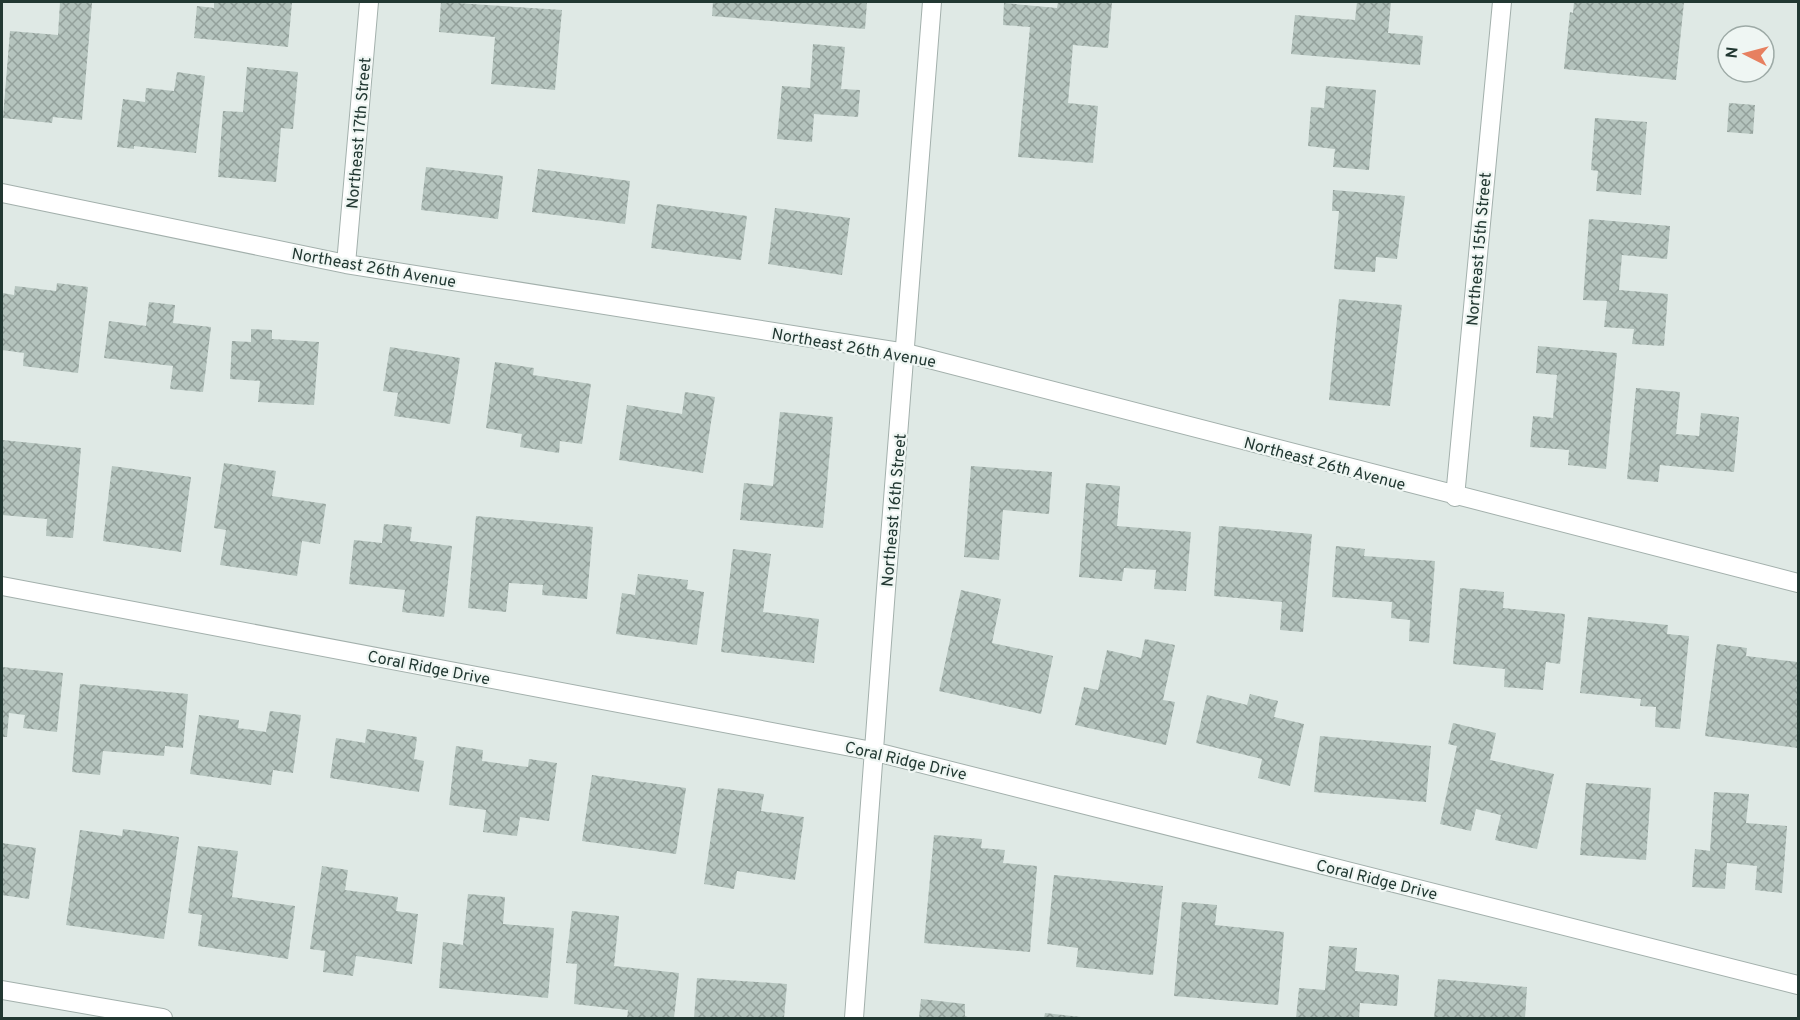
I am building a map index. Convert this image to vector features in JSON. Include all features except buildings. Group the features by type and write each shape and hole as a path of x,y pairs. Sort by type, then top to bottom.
{"street":[{"name":"Northeast 17th Street","path":"346,264 369,2"},
{"name":"Northeast 16th Street","path":"854,1018 872,751 906,354 932,2"},
{"name":"Northeast 15th Street","path":"1455,497 1502,2"},
{"name":"Northeast 26th Avenue","path":"2,193 346,264 906,354 1455,497 1798,583"},
{"name":"Coral Ridge Drive","path":"2,586 872,751 1798,986"},
{"path":"2,990 163,1018"}]}
